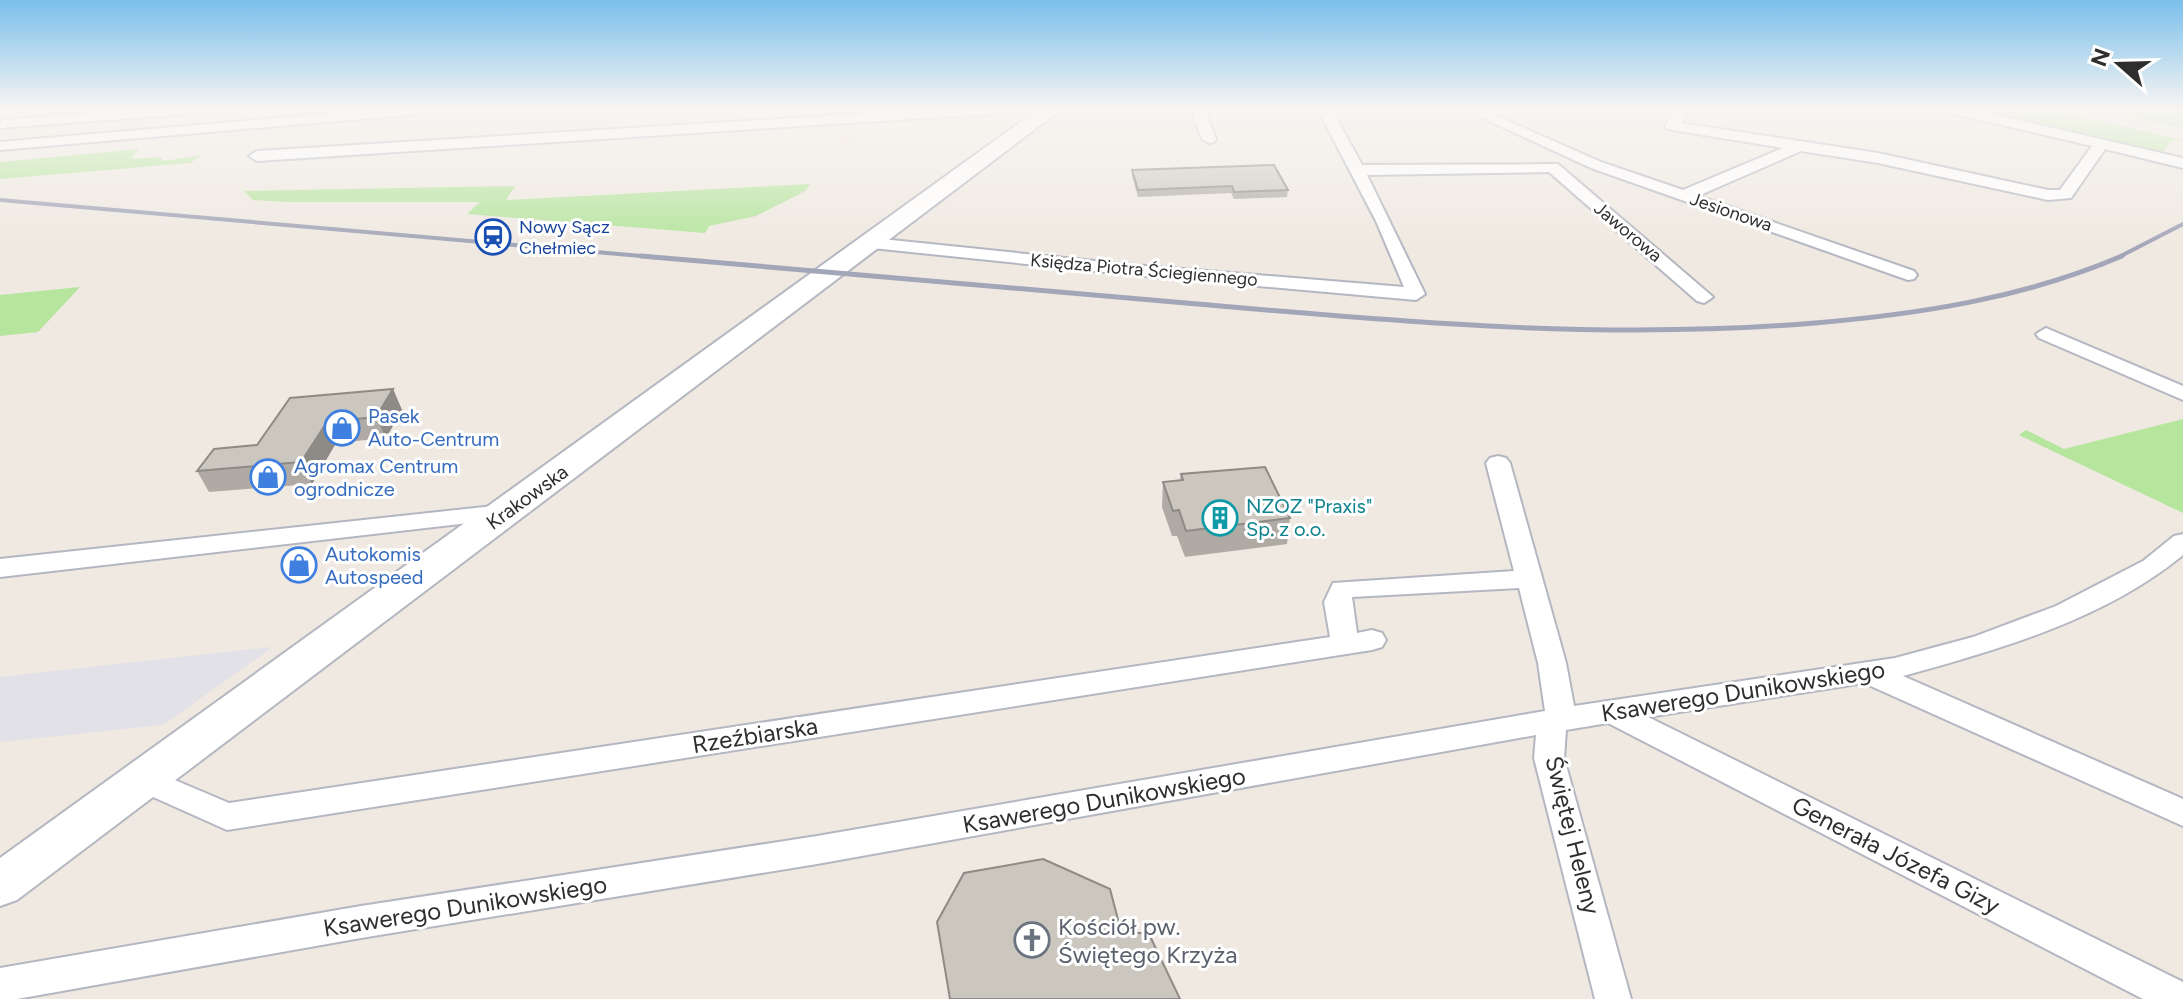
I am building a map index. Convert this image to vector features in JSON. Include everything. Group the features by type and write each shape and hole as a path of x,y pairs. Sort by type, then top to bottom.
{"main road":[{"name":"Krakowska","path":"0,885 990,155"}],"street":[{"path":"257,156 279,155"},
{"path":"1350,155 1359,170 1596,165"},
{"name":"Jesionowa","path":"1573,155 1908,275"},
{"path":"1684,196 1780,155"},
{"path":"1856,155 2058,196 2065,195 2093,155"},
{"path":"2144,155 2183,163"},
{"name":"Jaworowa","path":"1553,167 1704,297"},
{"name":"Księdza Piotra Ściegiennego","path":"872,243 1133,270 1416,294 1359,170"},
{"path":"2036,209 2058,196"},
{"path":"2046,334 2183,394"},
{"name":"Świętej Heleny","path":"1498,463 1552,663 1560,711 1551,729 1549,758 1613,999"},
{"path":"0,568 505,512"},
{"name":"Ksawerego Dunikowskiego","path":"0,985 399,915 817,850 1556,720 1895,668 1980,645 2066,613 2152,567 2183,542"},
{"name":"Rzeźbiarska","path":"144,779 227,817 1358,642 1337,602 1342,589 1529,579"},
{"path":"1866,672 2183,813"},
{"name":"Generała Józefa Gizy","path":"1612,712 2180,999"}],"shaded area":[{"path":"273,647 163,725 0,742 0,677"}],"green space":[{"path":"79,155 135,155 131,159 161,157 163,161 203,155 190,163 0,179 0,162"},
{"path":"810,184 805,191 756,216 709,226 705,233 467,214 480,202 288,202 253,200 244,191 515,186 506,200"},
{"path":"80,287 38,332 0,336 0,295"},
{"path":"2183,419 2183,513 2019,435 2026,430 2064,449"}],"building":[{"path":"1274,165 1288,190 1234,192 1232,186 1138,190 1132,170"},
{"path":"393,389 376,417 327,422 301,462 197,471 214,449 257,445 290,398"},
{"path":"1265,467 1290,518 1186,531 1179,510 1173,511 1163,482 1183,480 1181,474"},
{"name":"Kościół pw. Świętego Krzyża","path":"1043,859 1110,889 1121,931 1149,934 1180,999 950,999 937,922 964,873"}],"railway":[{"path":"0,200 649,257"},
{"path":"2117,258 2183,224"},
{"path":"641,256 649,257"},
{"path":"649,257 1360,318 1587,330 1663,330 1815,323 1932,309 2047,283 2122,256"},
{"path":"649,257 664,258"}],"place":[{"name":"Nowy Sącz Chełmiec","path":"493,237"},
{"name":"Pasek Auto-Centrum","path":"342,428"},
{"name":"Agromax Centrum ogrodnicze","path":"268,477"},
{"name":"NZOZ \"Praxis\" Sp. z o.o.","path":"1220,518"},
{"name":"Autokomis Autospeed","path":"299,565"},
{"name":"Kościół pw. Świętego Krzyża","path":"1032,940"}]}
